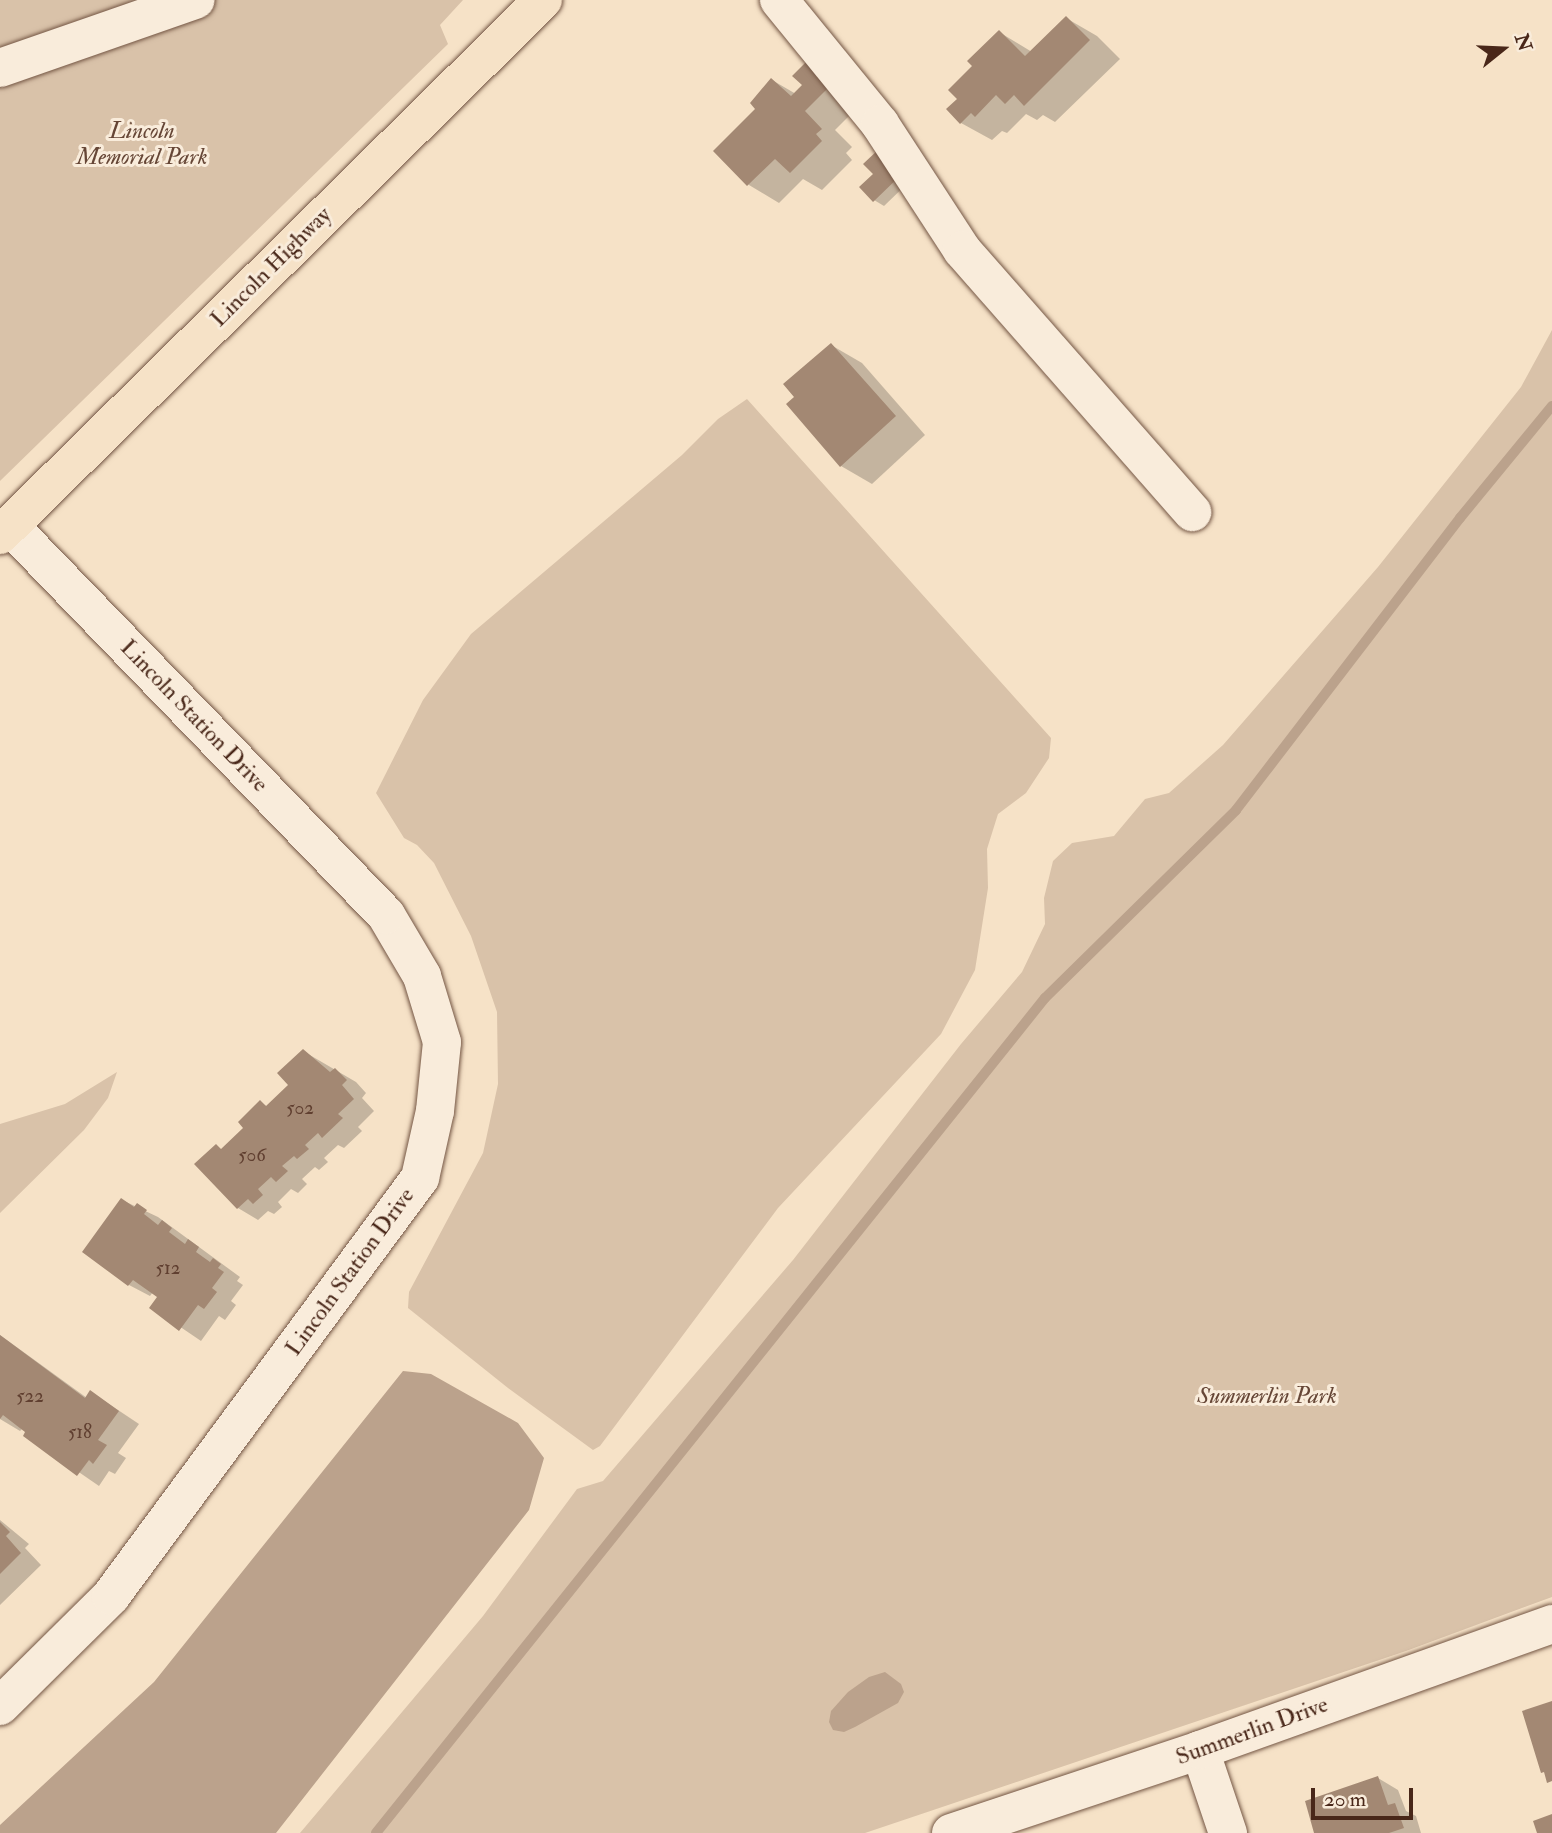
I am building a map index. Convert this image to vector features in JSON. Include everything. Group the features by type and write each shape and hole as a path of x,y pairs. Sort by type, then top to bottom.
{"main road":[{"name":"Lincoln Highway","path":"5,530 543,0"}],"street":[{"path":"0,68 195,0"},
{"path":"779,0 880,124 962,250 1192,512"},
{"name":"Lincoln Station Drive","path":"0,1706 111,1596 420,1178 435,1111 442,1042 422,976 386,915 5,530"},
{"name":"Summerlin Drive","path":"951,1833 1200,1750 1552,1624"},
{"path":"1200,1750 1228,1833"}],"green space":[{"name":"Lincoln Memorial Park","path":"0,0 463,0 440,25 448,44 0,481"},
{"name":"Summerlin Park","path":"1552,330 1552,1597 1406,1651 865,1833 300,1833 483,1616 577,1489 603,1481 793,1260 961,1044 1022,972 1045,924 1044,898 1053,861 1072,843 1114,836 1145,799 1169,793 1223,745 1378,567 1521,387"},
{"path":"747,399 1051,738 1049,758 1026,793 998,814 987,849 988,888 975,970 941,1034 778,1208 600,1446 593,1450 508,1388 408,1308 409,1292 483,1153 498,1084 497,1012 471,936 434,863 417,845 404,838 376,793 423,700 471,634 682,455 718,419"},
{"path":"117,1072 108,1098 84,1130 0,1213 0,1124 65,1104"}],"shaded area":[{"path":"403,1371 431,1374 518,1423 544,1458 529,1510 276,1833 0,1833 0,1825 154,1682"},
{"path":"885,1672 901,1684 904,1692 898,1703 844,1732 833,1730 829,1722 831,1711 848,1692 869,1677"}],"building":[{"path":"1066,16 1090,40 1024,106 1014,95 1005,104 996,95 975,117 971,113 960,124 946,109 957,99 948,90 972,66 967,61 999,30 1025,56"},
{"path":"806,62 830,86 805,111 822,129 816,134 822,141 790,173 775,159 747,186 713,151 755,109 750,103 771,78 791,96 802,85 792,76"},
{"path":"879,149 902,174 873,202 859,187 873,174 863,164"},
{"path":"831,343 896,416 840,467 786,404 794,397 783,384"},
{"path":"303,1049 330,1072 335,1068 347,1080 342,1085 354,1099 338,1114 343,1118 322,1138 318,1133 305,1145 309,1149 282,1166 288,1171 276,1182 271,1177 258,1189 263,1195 253,1204 248,1199 237,1209 194,1164 216,1144 221,1149 243,1128 238,1122 260,1100 266,1106 288,1085 277,1073"},
{"path":"121,1198 134,1207 137,1203 147,1210 144,1214 158,1225 162,1220 172,1228 169,1232 185,1244 188,1239 199,1247 196,1252 210,1262 213,1258 221,1264 218,1268 224,1272 212,1288 217,1292 204,1309 198,1305 179,1331 149,1308 157,1297 133,1280 128,1286 82,1252"},
{"path":"0,1335 85,1398 90,1390 119,1411 98,1440 107,1445 93,1464 89,1460 77,1476 23,1436 25,1432 3,1415 0,1419"},
{"path":"0,1522 10,1532 6,1536 21,1553 0,1574"},
{"path":"1552,1701 1552,1781 1547,1783 1544,1772 1541,1773 1522,1711"},
{"path":"1378,1776 1388,1805 1395,1803 1404,1828 1389,1833 1314,1833 1305,1801"},
{"path":"1552,1814 1552,1833 1537,1833 1533,1821"}],"waterway":[{"path":"376,1833 1045,998 1236,810 1460,518 1552,406"}]}
